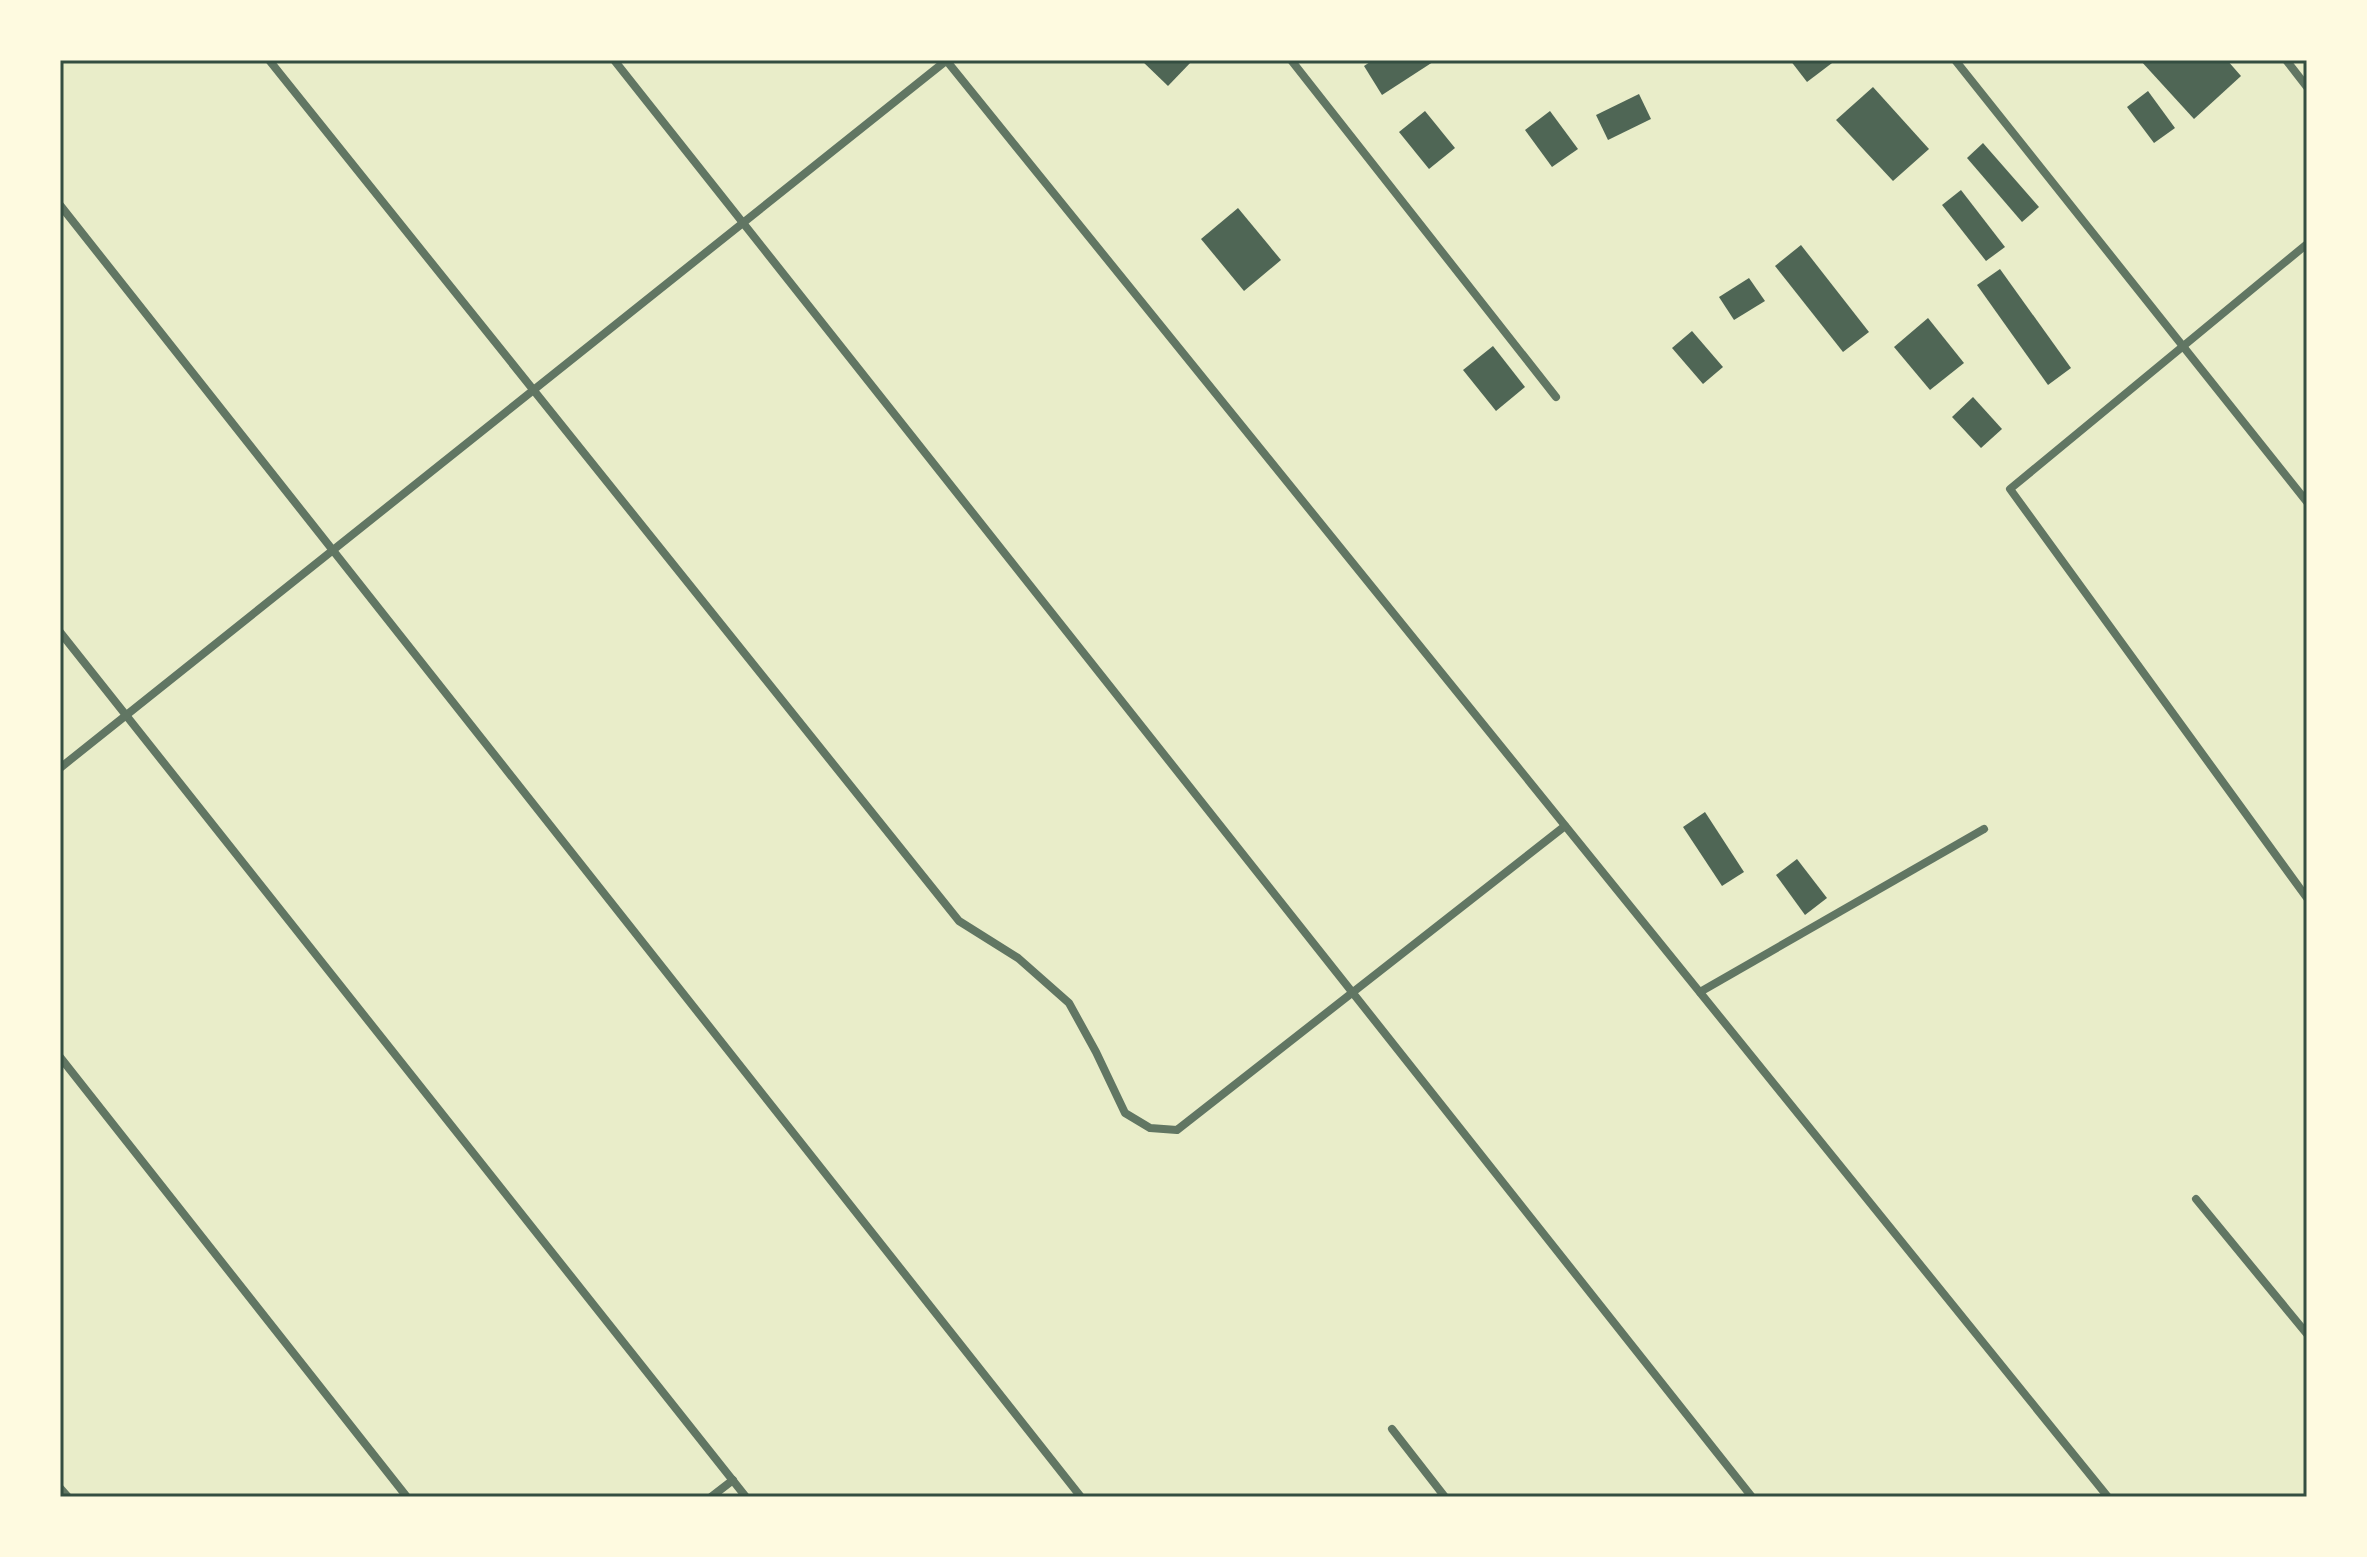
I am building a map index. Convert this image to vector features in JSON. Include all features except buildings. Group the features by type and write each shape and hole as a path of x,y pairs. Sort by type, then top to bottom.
{"street":[{"path":"269,60 959,921 1018,958 1069,1003 1125,1113 1150,1128 1177,1130 1565,826"},
{"path":"614,60 1752,1497"},
{"path":"60,768 947,60 2108,1497"},
{"path":"1291,60 1556,397"},
{"path":"1955,60 2307,502"},
{"path":"2286,60 2307,87"},
{"path":"60,205 1081,1497"},
{"path":"2307,244 2010,489 2307,898"},
{"path":"60,632 746,1497"},
{"path":"1700,992 1984,829"},
{"path":"60,1057 407,1497"},
{"path":"2196,1199 2307,1334"},
{"path":"1392,1429 1445,1497"},
{"path":"711,1497 733,1480"},
{"path":"60,1488 68,1497"}]}
